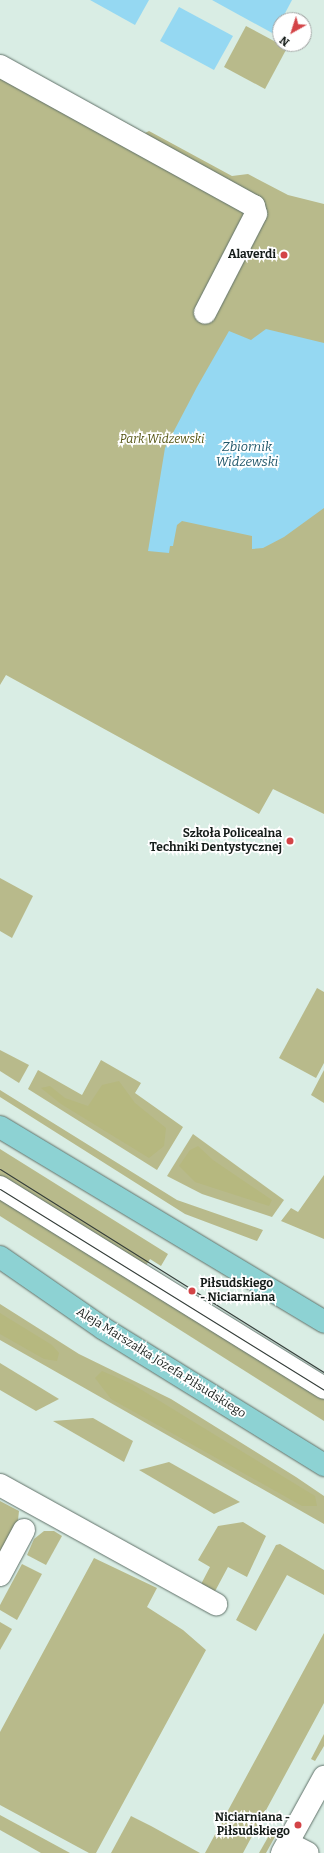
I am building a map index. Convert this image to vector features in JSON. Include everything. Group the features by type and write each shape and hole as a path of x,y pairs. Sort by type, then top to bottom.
{"main road":[{"path":"0,1127 324,1322"},
{"name":"Aleja Marszałka Józefa Piłsudskiego","path":"0,1258 104,1329 324,1465"}],"street":[{"path":"0,66 254,206 256,214 205,313"},
{"path":"0,1187 324,1388"},
{"path":"0,1485 216,1604"},
{"path":"0,1575 24,1530"},
{"path":"308,1853 285,1848 324,1777"}],"green space":[{"path":"246,26 272,40 272,52 285,52 265,89 224,67"},
{"name":"Park Widzewski","path":"0,55 145,133 149,131 232,176 248,174 288,195 324,204 324,814 273,789 259,814 6,675 0,685"},
{"path":"0,878 33,896 12,938 0,931"},
{"path":"317,988 324,992 324,1063 316,1078 279,1058"},
{"path":"0,1050 29,1065 19,1083 0,1071"},
{"path":"101,1060 141,1083 135,1093 183,1127 157,1170 28,1089 38,1070 82,1095"},
{"path":"324,1070 324,1103 311,1095"},
{"path":"119,1081 135,1103 166,1128 164,1146 149,1158 61,1104 41,1088 50,1086 65,1098 88,1106 102,1085"},
{"path":"0,1090 177,1200 263,1230 257,1241 185,1214 0,1097"},
{"path":"193,1134 284,1200 272,1217 202,1194 167,1176"},
{"path":"198,1146 213,1160 272,1200 269,1206 195,1182 179,1166 190,1150"},
{"path":"0,1149 168,1254 161,1266 150,1259 145,1267 0,1177"},
{"path":"324,1175 324,1239 281,1221 291,1208 298,1212"},
{"path":"0,1196 324,1396 324,1421 0,1216"},
{"path":"0,1304 79,1354 171,1399 324,1496 324,1524 0,1340"},
{"path":"0,1313 52,1345 59,1353 57,1361 44,1359 0,1334"},
{"path":"0,1363 59,1399 36,1411 0,1390"},
{"path":"102,1371 132,1384 315,1496 317,1506 302,1506 111,1399 95,1378"},
{"path":"93,1418 133,1441 124,1462 53,1421"},
{"path":"169,1462 240,1502 214,1514 139,1470"},
{"path":"0,1501 19,1511 18,1520 0,1555"},
{"path":"243,1522 266,1536 247,1577 228,1567 213,1595 199,1588 210,1567 198,1560 218,1526"},
{"path":"44,1531 54,1531 62,1536 46,1565 27,1555 34,1539"},
{"path":"280,1544 324,1570 324,1595 287,1575 256,1631 236,1620 276,1545"},
{"path":"94,1558 157,1588 147,1607 183,1630 206,1650 96,1853 89,1853 0,1805 0,1732"},
{"path":"22,1564 42,1574 17,1620 0,1610 0,1605"},
{"path":"0,1622 12,1629 0,1650"},
{"path":"324,1633 324,1703 243,1853 205,1853"},
{"path":"324,1734 324,1746 315,1761 311,1759"},
{"path":"0,1815 70,1853 41,1853 0,1830"},
{"path":"131,1816 151,1826 200,1853 111,1853"},
{"path":"271,1832 276,1835 266,1853 259,1853"}],"water":[{"path":"90,0 149,0 135,25"},
{"path":"212,0 292,0 286,12 272,12 272,33"},
{"path":"179,7 233,36 214,70 160,41"},
{"name":"Zbiornik Widzewski","path":"266,329 324,343 324,508 284,537 263,548 252,549 252,536 182,521 177,525 173,546 170,546 169,553 148,551 165,448 197,387 229,331 251,340"}],"tram line":[{"path":"0,1169 324,1372"},
{"path":"0,1189 324,1390"}],"place":[{"name":"Alaverdi","path":"284,255"},
{"name":"Szkoła Policealna Techniki Dentystycznej","path":"290,841"},
{"name":"Piłsudskiego - Niciarniana","path":"192,1291"},
{"name":"Niciarniana - Piłsudskiego","path":"298,1825"}]}
